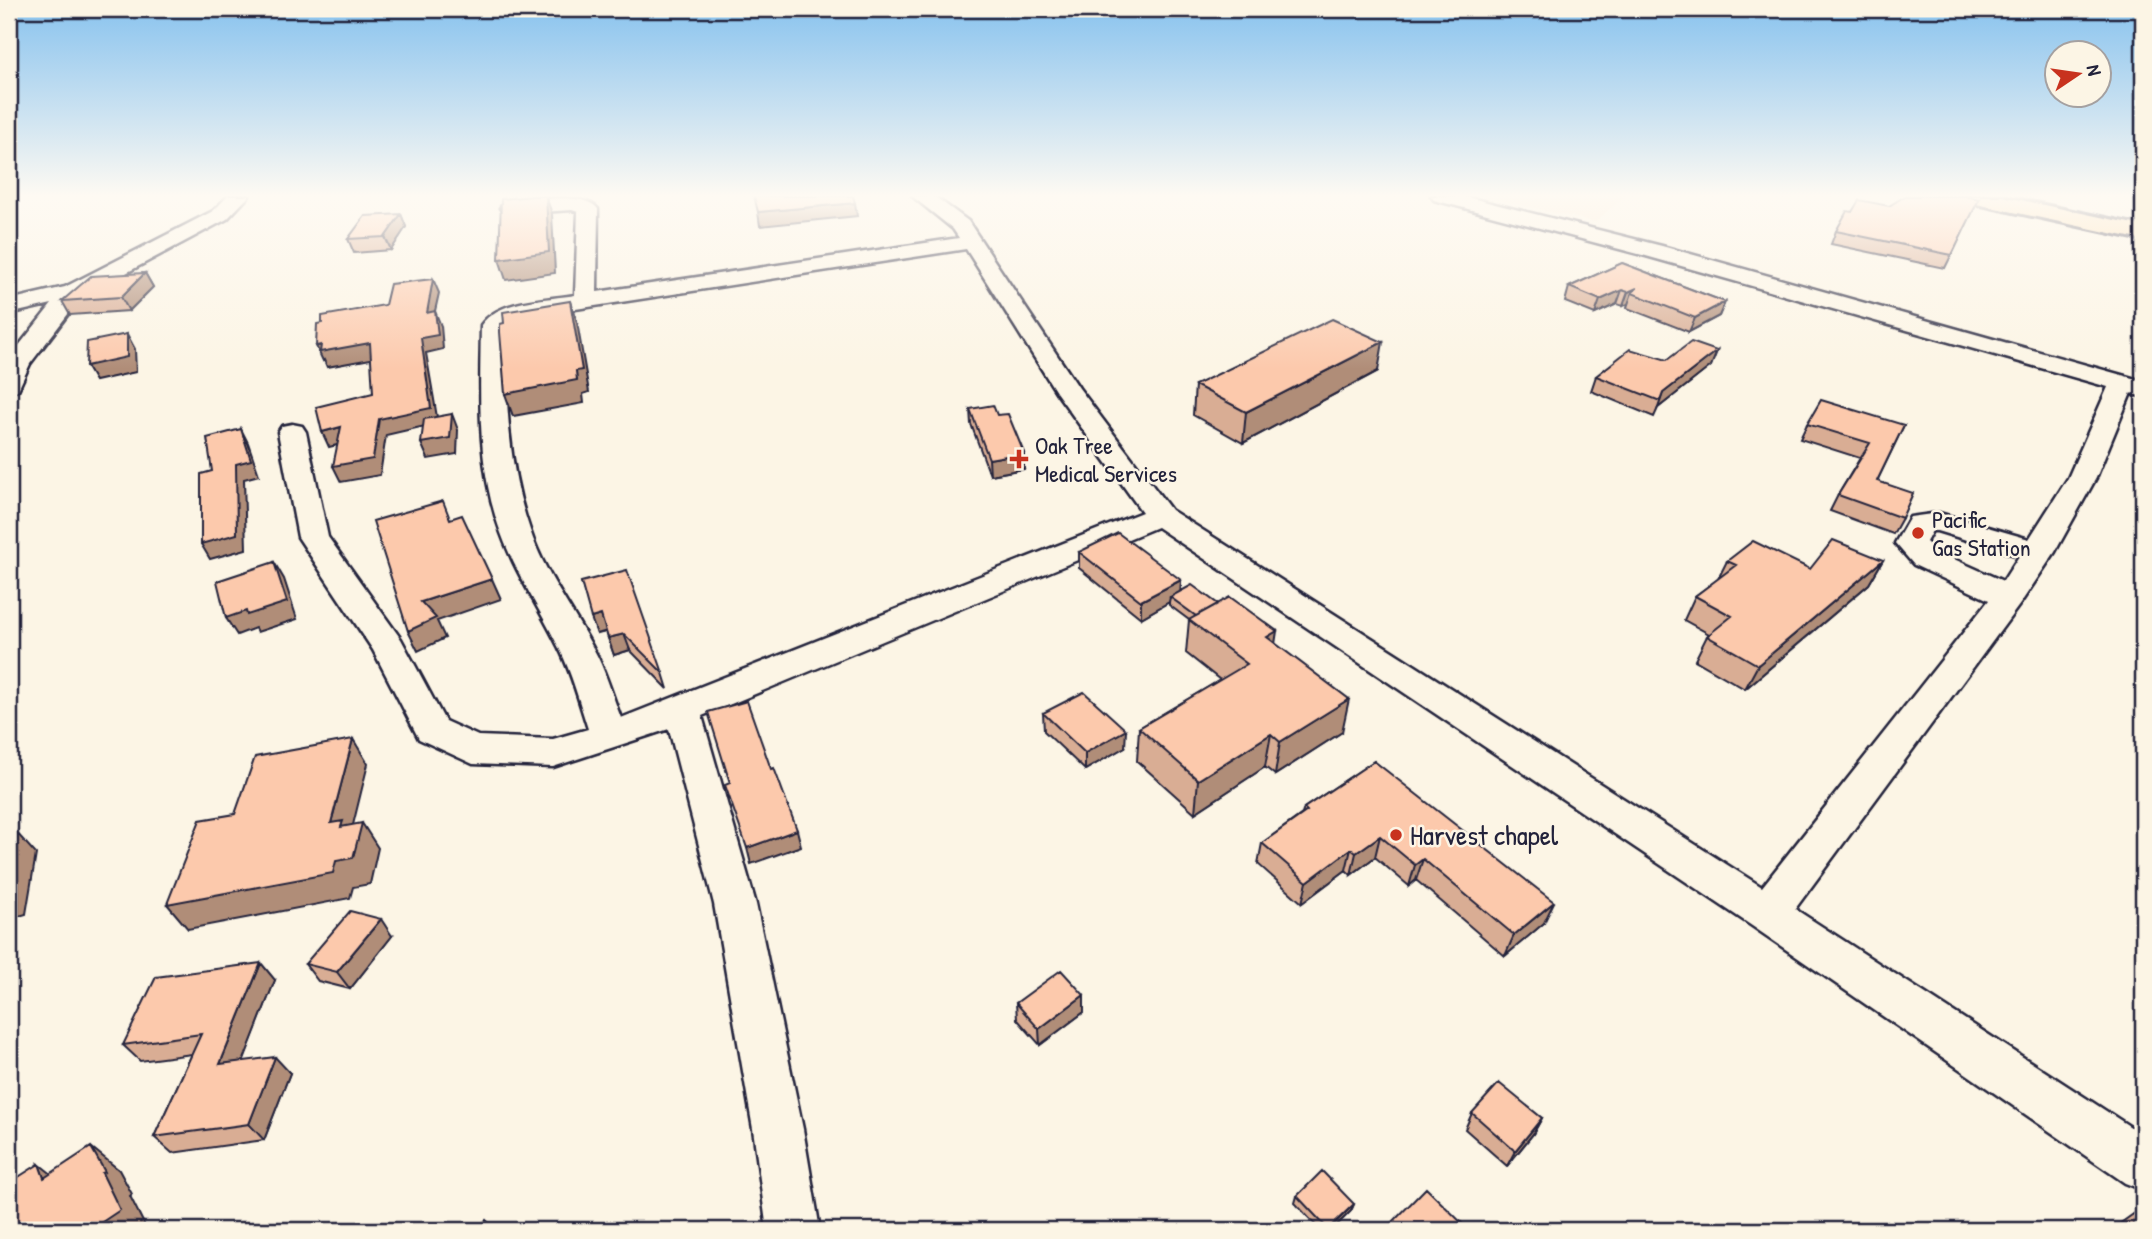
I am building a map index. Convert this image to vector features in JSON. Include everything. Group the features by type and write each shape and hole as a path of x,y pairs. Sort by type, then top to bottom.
{"street":[{"path":"9,307 74,292 146,254"},
{"path":"586,301 587,254"},
{"path":"609,736 578,649 542,591 515,531 497,461 493,398 493,325 516,312 896,254"},
{"path":"981,254 1069,392 1160,516 1767,913 2143,1165"},
{"path":"1664,254 2133,386 2039,552 2009,597 1767,913"},
{"path":"9,384 18,363 74,292"},
{"path":"292,432 313,537 390,647 432,730 473,750 553,753 609,736 681,710 991,585 1085,544 1160,516"},
{"path":"2009,597 1914,550 1910,543 1921,523 1939,522 2039,552"},
{"path":"681,710 735,904 778,1129 793,1230"}],"building":[{"path":"499,254 536,254 499,259"},
{"path":"1622,263 1725,302 1695,318 1632,293 1637,288 1628,292 1622,290 1600,300 1569,287"},
{"path":"145,273 121,297 62,301 91,276"},
{"path":"433,279 427,313 435,311 438,335 421,338 431,408 379,419 373,459 333,466 341,427 322,432 316,407 373,393 370,343 320,352 321,345 316,346 317,324 322,323 322,316 385,305 390,284"},
{"path":"570,301 582,370 576,371 577,380 505,394 500,332 500,324 504,323 503,312"},
{"path":"1332,319 1383,342 1246,412 1195,385"},
{"path":"127,334 127,357 86,366 87,342"},
{"path":"1691,342 1717,351 1663,393 1660,401 1596,376 1630,349 1667,360"},
{"path":"1821,400 1904,425 1877,481 1913,493 1902,518 1838,495 1870,443 1807,424"},
{"path":"993,405 997,415 1008,414 1024,453 989,459 970,409"},
{"path":"452,414 450,438 421,443 424,419"},
{"path":"241,429 251,460 236,464 237,534 201,544 201,474 212,471 207,438"},
{"path":"443,501 450,519 462,515 492,579 421,602 436,618 408,631 373,521"},
{"path":"1118,533 1181,580 1141,601 1079,552"},
{"path":"1833,540 1883,560 1758,665 1707,636 1732,616 1695,596 1736,565 1727,561 1753,541 1810,569"},
{"path":"274,562 287,602 247,615 246,611 226,618 217,581"},
{"path":"627,570 663,673 624,634 608,638 601,615 591,618 581,582"},
{"path":"1192,585 1218,604 1196,616 1170,597"},
{"path":"1230,597 1277,631 1267,637 1349,699 1280,742 1271,734 1198,780 1139,728 1247,664 1189,620"},
{"path":"1084,692 1126,730 1085,753 1043,713"},
{"path":"747,701 771,769 774,768 797,830 747,848 725,785 730,783 708,712"},
{"path":"353,739 331,823 343,821 341,827 362,823 353,858 336,861 333,873 167,904 200,820 235,814 255,757"},
{"path":"1374,761 1554,902 1514,935 1423,859 1415,865 1380,836 1356,853 1351,849 1307,882 1262,843 1307,811 1304,808"},
{"path":"15,831 9,861 9,833"},
{"path":"350,911 381,919 337,972 305,964"},
{"path":"261,963 220,1064 275,1057 249,1124 154,1137 201,1034 123,1045 156,977"},
{"path":"1061,970 1084,995 1039,1029 1016,1003"},
{"path":"1499,1083 1542,1118 1515,1151 1472,1113"},
{"path":"91,1147 105,1172 102,1173 120,1210 90,1230 9,1230 9,1183 39,1164 44,1178"},
{"path":"1322,1171 1354,1204 1328,1229 1297,1196"},
{"path":"1426,1188 1469,1230 1385,1230"},
{"path":"2139,1210 2143,1213 2143,1230 2131,1230"},
{"path":"486,1220 496,1230 475,1230"}],"place":[{"name":"Oak Tree Medical Services","path":"1019,459"},
{"name":"Pacific Gas Station","path":"1918,533"},
{"name":"Harvest chapel","path":"1396,835"}]}
